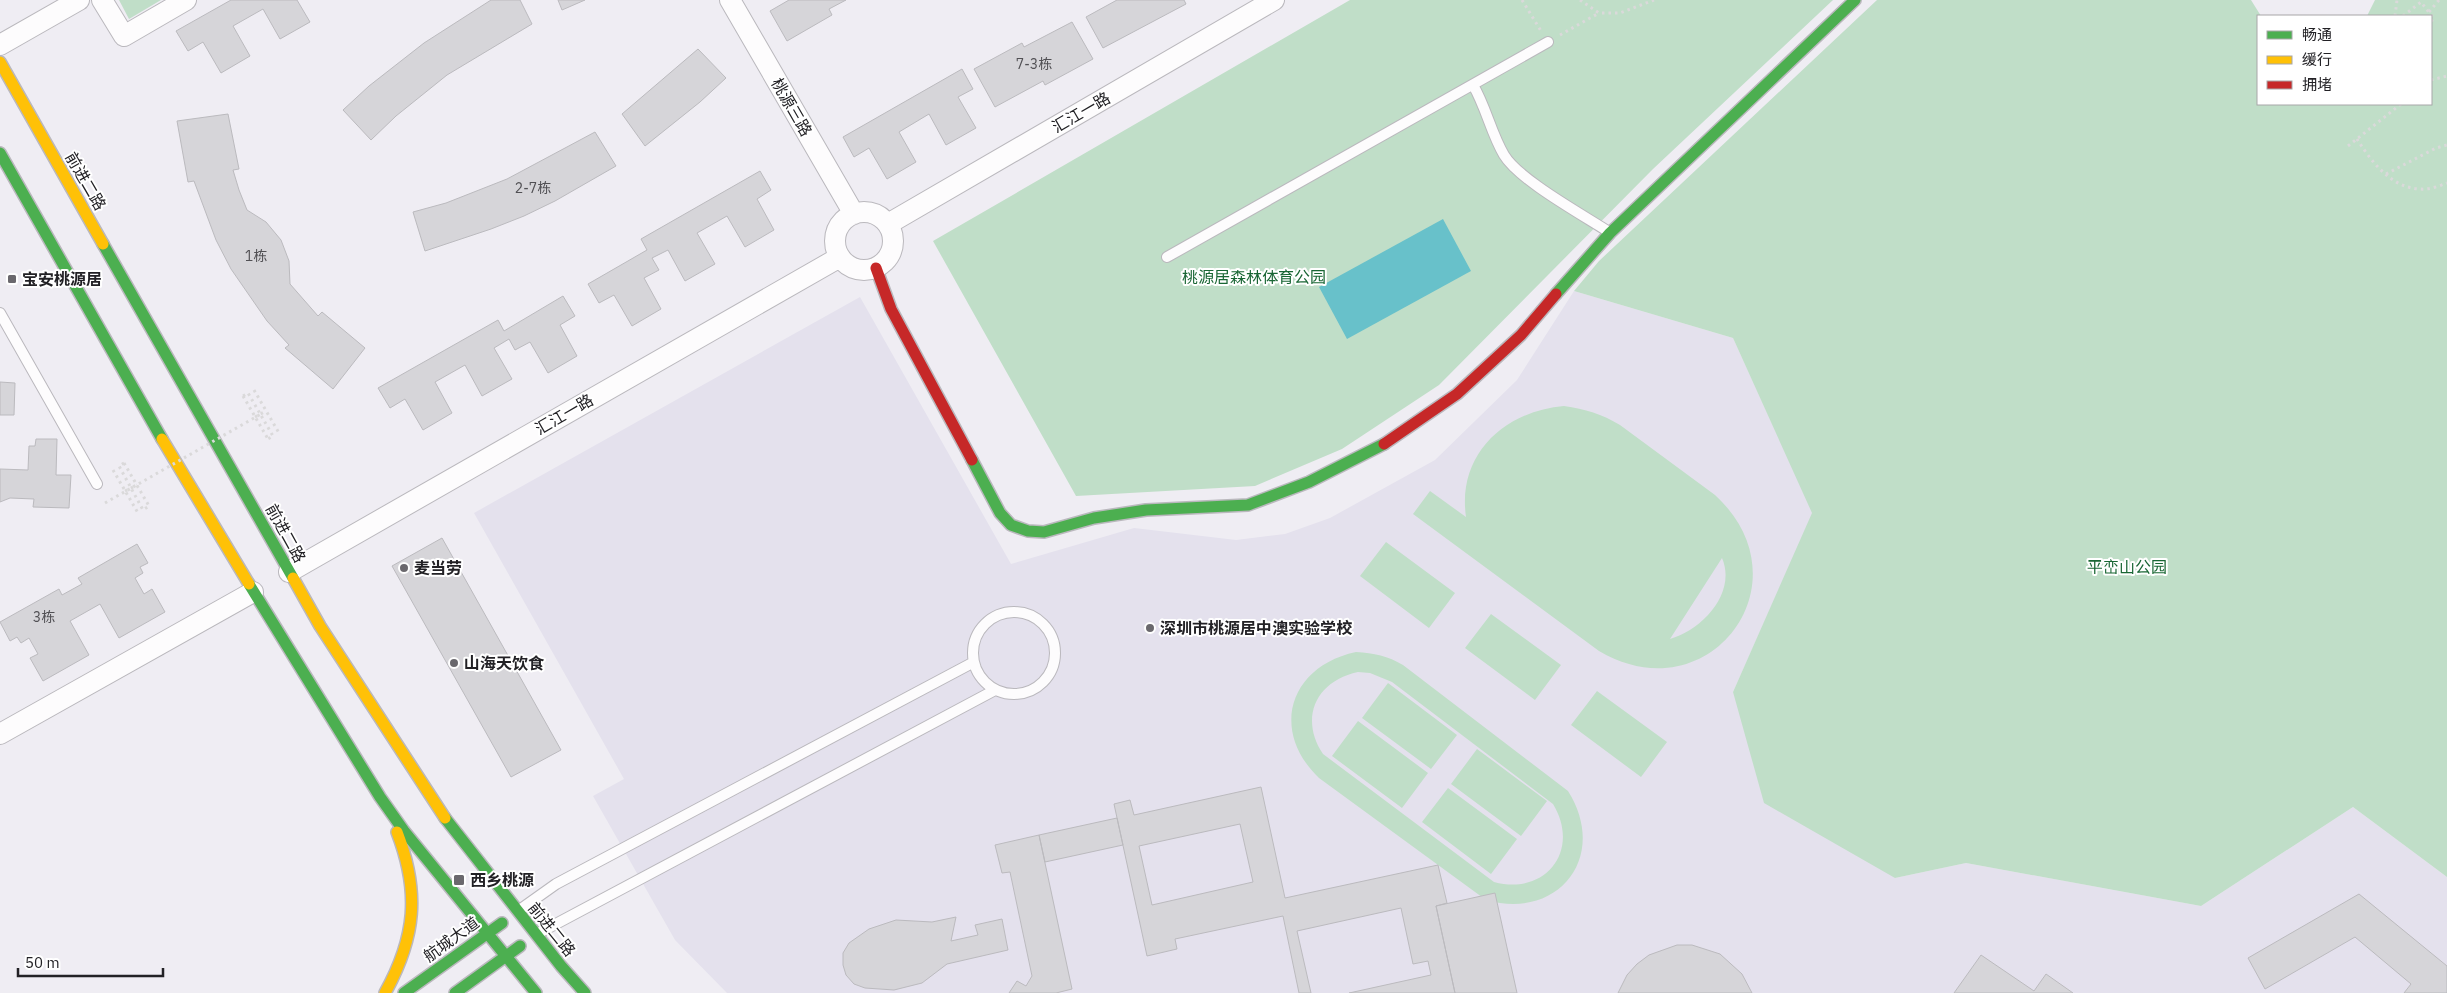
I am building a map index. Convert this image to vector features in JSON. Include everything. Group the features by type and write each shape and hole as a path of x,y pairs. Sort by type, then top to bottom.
{"main road":[{"path":"876,268 891,309 1000,513 1011,525 1028,531 1044,532 1094,518 1146,510 1248,504 1309,482 1388,441 1457,394 1522,335 1610,233 1855,0"},
{"name":"前进二路","path":"0,62 288,572 413,773 463,844 585,993"},
{"path":"0,154 182,475 380,797 404,831 536,993"},
{"path":"380,797 400,839 411,874 413,903 411,934 401,964 385,993"},
{"name":"航城大道","path":"404,993 517,912"},
{"path":"455,993 536,934"}],"street":[{"path":"0,45 79,0"},
{"path":"102,0 124,36 186,0"},
{"name":"桃源三路","path":"730,0 854,214"},
{"name":"汇江一路","path":"888,224 1274,0"},
{"path":"873,213 888,224 892,232 893,249 889,257 876,268 868,270 852,268 840,257 835,241 836,232 840,224 854,214 873,213"},
{"name":"汇江一路","path":"288,572 840,257"},
{"path":"0,734 253,592"}],"lane":[{"path":"1167,257 1548,42"},
{"path":"1473,85 1484,105 1494,135 1506,157 1521,174 1610,233"},
{"path":"0,312 97,484"},
{"path":"1023,613 1034,617 1047,628 1055,644 1056,656 1048,678 1029,692 1006,694 995,690 978,673 974,662 975,639 981,629 1000,614 1023,613"},
{"path":"517,912 556,884 974,662"},
{"path":"536,934 995,690"}],"path":[{"path":"1522,0 1548,42 1599,14 1620,12 1654,0"},
{"path":"1580,0 1599,14"},
{"path":"2394,15 2397,0"},
{"path":"2429,12 2439,0"},
{"path":"2404,15 2422,2 2431,15"},
{"path":"2432,79 2447,76"},
{"path":"2348,146 2401,105"},
{"path":"2357,139 2368,157 2385,175 2404,185 2420,189 2447,183"},
{"path":"2385,175 2436,148 2447,145"},
{"path":"254,390 279,433"},
{"path":"248,393 273,436 268,439 255,418 243,396 248,393"},
{"path":"255,418 266,411"},
{"path":"105,503 260,414"},
{"path":"124,463 136,485 149,506 143,510 119,466 124,463"},
{"path":"113,470 138,513"},
{"path":"125,491 136,485"}],"shaded area":[{"name":"深圳市桃源居中澳实验学校","path":"1574,291 1733,338 1813,513 1733,692 1895,878 1966,863 2201,906 2353,807 2447,877 2447,993 727,993 675,940 593,796 624,779 474,513 860,297 1011,564 1134,528 1236,540 1285,534 1330,518 1435,460 1517,380"}],"green space":[{"path":"119,0 161,0 129,19"},
{"name":"桃源居森林体育公园","path":"1350,0 1833,0 1653,169 1439,385 1342,449 1255,486 1076,496 933,241"},
{"name":"平峦山公园","path":"1877,0 2251,0 2260,15 2257,15 2257,105 2432,105 2432,15 2368,15 2375,0 2447,0 2447,877 2353,807 2201,906 1966,863 1895,878 1764,803 1733,692 1812,513 1733,338 1574,291 1599,261"},
{"path":"1564,406 1593,412 1620,425 1715,495 1742,529 1752,565 1749,600 1734,630 1709,653 1677,666 1639,667 1599,651 1413,514 1430,491 1466,517 1465,494 1469,474 1477,456 1490,440 1505,427 1523,417 1542,410","holes":["1722,558 1725,584 1721,597 1714,608 1694,627 1670,639"]},
{"path":"1386,542 1455,593 1429,628 1360,576"},
{"path":"1491,614 1561,665 1535,700 1465,648"},
{"path":"1356,652 1363,652 1386,657 1403,665 1568,791 1579,815 1583,838 1579,860 1570,878 1555,892 1535,901 1512,904 1486,900 1319,778 1304,759 1294,740 1291,721 1294,702 1302,685 1315,671 1333,659","holes":["1358,672 1370,673 1392,682 1553,804 1561,821 1563,838 1560,853 1554,866 1543,876 1529,882 1513,885 1494,882 1323,754 1316,741 1312,727 1312,715 1322,692 1343,677"]},
{"path":"1388,683 1457,735 1431,769 1362,718"},
{"path":"1597,691 1667,742 1641,777 1571,725"},
{"path":"1358,721 1428,773 1402,808 1332,756"},
{"path":"1477,749 1547,801 1521,836 1451,784"},
{"path":"1448,788 1517,839 1491,874 1422,822"}],"water":[{"path":"1443,219 1471,271 1347,339 1319,287"}],"building":[{"path":"231,0 297,0 310,22 280,39 263,9 233,26 250,56 221,73 203,42 188,51 176,31"},
{"path":"491,0 520,0 532,24 447,75 396,116 371,140 343,110 369,86 424,43"},
{"path":"558,0 585,0 562,10"},
{"path":"789,0 846,0 829,9 832,15 787,41 770,11"},
{"path":"1117,0 1184,0 1186,4 1103,48 1086,17"},
{"path":"1072,22 1093,59 1045,85 1043,81 995,107 974,69 1022,43 1024,47"},
{"path":"698,49 726,78 700,102 645,146 622,114"},
{"path":"962,69 973,89 958,97 976,128 946,145 929,114 899,132 916,162 887,179 869,148 854,157 843,137"},
{"path":"228,114 239,169 233,170 239,190 247,210 266,222 281,240 289,261 290,284 318,316 322,312 365,348 333,389 285,348 289,345 267,321 231,269 216,240 194,181 188,182 177,121"},
{"path":"595,132 616,166 555,201 524,216 425,251 413,212 446,203 507,179"},
{"path":"760,171 771,190 757,199 774,230 745,247 727,216 697,233 715,264 685,281 668,250 652,258 659,270 644,278 661,309 632,326 614,295 599,303 588,284 647,250 641,239"},
{"path":"563,296 575,316 560,325 577,356 548,373 530,342 515,350 509,339 494,348 512,379 482,396 465,365 435,382 452,413 423,430 405,399 390,408 378,388 498,320 504,331"},
{"path":"0,382 15,383 14,415 0,415"},
{"path":"36,439 57,439 56,475 71,475 69,508 33,507 34,499 10,498 0,502 0,469 28,470 29,446 35,446"},
{"path":"442,538 561,750 511,777 392,566"},
{"path":"137,544 148,563 140,567 143,573 135,578 144,594 152,589 165,612 119,638 100,604 70,621 89,655 43,681 30,658 38,654 29,638 21,643 17,637 10,641 0,622 59,589 62,595 82,584 78,578"},
{"path":"1261,787 1285,898 1438,865 1447,903 1436,906 1455,993 1349,993 1431,975 1428,961 1413,964 1401,908 1297,931 1311,993 1299,993 1283,916 1175,939 1177,949 1147,956 1114,804 1130,800 1134,815","holes":["1240,824 1253,882 1152,905 1139,846"]},
{"path":"1117,818 1123,845 1045,862 1039,835"},
{"path":"1039,835 1072,989 1056,993 1009,993 1017,981 1026,986 1032,976 1010,872 1002,873 995,845"},
{"path":"1495,893 1517,993 1455,993 1436,906"},
{"path":"2359,894 2447,966 2447,993 2404,993 2411,984 2355,937 2265,989 2248,958"},
{"path":"956,917 951,941 978,935 975,925 1002,919 1008,950 947,964 922,983 894,990 865,988 854,984 846,975 843,965 843,953 849,943 869,929 896,920 932,922"},
{"path":"1677,945 1692,945 1720,954 1742,974 1752,993 1618,993 1627,975 1637,964 1649,955"},
{"path":"1981,955 2034,991 2046,974 2073,993 1954,993"}],"traffic: fast":[{"path":"1556,294 1610,233 1855,0"},
{"path":"0,153 162,439"},
{"path":"103,244 293,578"},
{"path":"972,460 1000,513 1011,525 1028,531 1044,532 1094,518 1146,510 1248,505 1309,482 1384,444"},
{"path":"249,584 380,797 404,831 536,993"},
{"path":"445,818 561,966 585,993"},
{"path":"404,993 502,923"},
{"path":"455,993 520,946"}],"traffic: slow":[{"path":"0,62 103,244"},
{"path":"162,439 249,584"},
{"path":"293,578 320,626 445,818"},
{"path":"385,993 403,953 411,914 409,875 397,832"}],"traffic: jam":[{"path":"876,268 891,309 972,460"},
{"path":"1384,444 1457,394 1521,335 1556,294"}],"place":[{"name":"宝安桃源居","path":"12,279"},
{"name":"麦当劳","path":"404,568"},
{"name":"深圳市桃源居中澳实验学校","path":"1150,628"},
{"name":"山海天饮食","path":"454,663"},
{"name":"西乡桃源","path":"459,880"}]}
